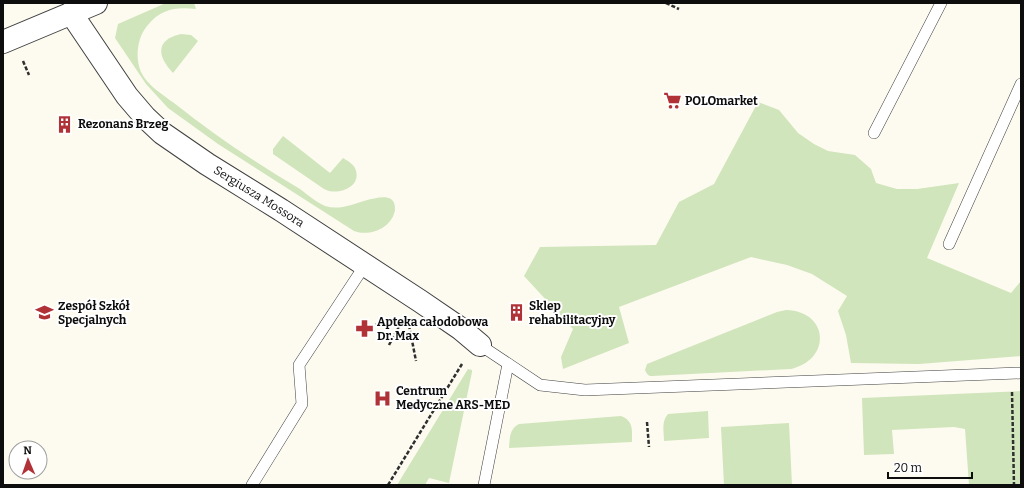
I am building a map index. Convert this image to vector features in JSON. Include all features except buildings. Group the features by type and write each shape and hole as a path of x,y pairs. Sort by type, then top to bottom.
{"street":[{"path":"3,42 96,3"},
{"name":"Sergiusza Mossora","path":"71,13 127,96 145,117 162,133 207,164 365,265 461,329 480,344"}],"lane":[{"path":"874,134 941,3"},
{"path":"949,244 1021,84"},
{"path":"252,485 302,404 299,365 365,265"},
{"path":"480,344 540,385 585,390 1016,374"},
{"path":"484,485 508,364"}],"path":[{"path":"666,3 679,9"},
{"path":"22,57 29,75"},
{"path":"389,345 407,313"},
{"path":"364,329 400,316"},
{"path":"408,320 416,361"},
{"path":"388,485 462,364"},
{"path":"1014,485 1016,374"},
{"path":"647,422 649,447"}],"green space":[{"path":"166,3 194,3 196,9 181,8 169,10 152,20 141,36 138,48 139,66 144,77 151,85 204,126 251,159 325,206 341,207 382,197 391,199 394,203 395,210 390,222 379,230 373,232 360,233 354,231 218,144 168,108 146,84 115,38 118,24"},
{"path":"181,34 191,35 198,41 173,73 164,61 161,49 167,40"},
{"path":"758,102 779,110 798,133 814,144 828,151 855,155 871,169 876,183 897,189 917,189 959,183 927,258 1011,293 1021,281 1021,356 919,364 851,363 846,335 838,311 847,296 812,274 787,265 751,257 619,307 629,343 563,369 561,357 573,329 524,276 540,247 656,245 679,202 714,184"},
{"path":"283,136 330,173 343,158 347,160 353,165 356,171 357,177 355,182 351,186 341,191 335,192 324,189 273,154 273,149"},
{"path":"786,310 800,312 811,318 817,327 820,336 819,347 813,356 804,364 790,369 652,376 650,376 645,370 647,364 777,312"},
{"path":"468,369 472,370 472,372 449,483 429,478 425,485 397,485"},
{"path":"1021,391 1021,485 969,485 965,429 954,427 892,430 894,454 864,455 862,398"},
{"path":"708,411 709,438 664,441 664,420 668,414"},
{"path":"621,416 630,424 632,430 632,442 509,448 513,428 519,424"},
{"path":"789,423 792,485 724,485 721,427"}],"place":[{"name":"POLOmarket","path":"672,101"},
{"name":"Rezonans Brzeg","path":"65,124"},
{"name":"Zespół Szkół Specjalnych","path":"45,313"},
{"name":"Sklep rehabilitacyjny","path":"516,313"},
{"name":"Apteka całodobowa Dr. Max","path":"364,329"},
{"name":"Centrum Medyczne ARS-MED","path":"383,398"}]}
